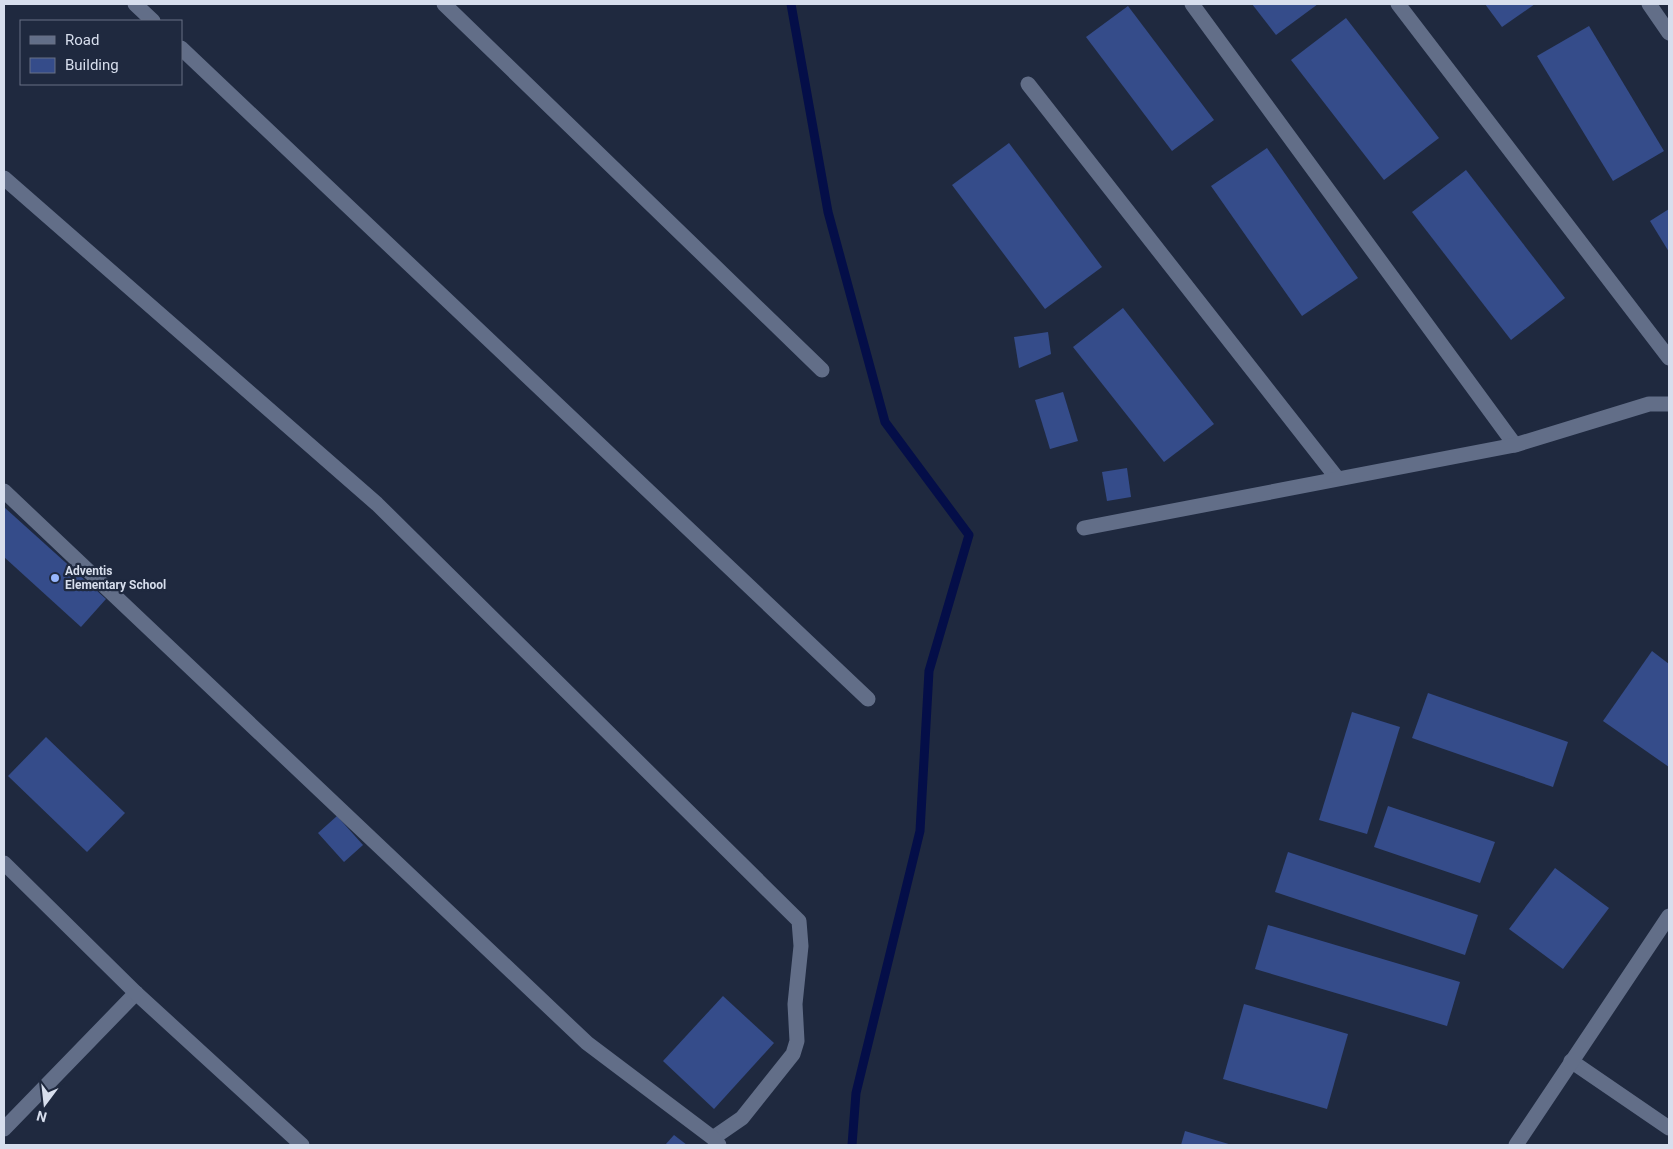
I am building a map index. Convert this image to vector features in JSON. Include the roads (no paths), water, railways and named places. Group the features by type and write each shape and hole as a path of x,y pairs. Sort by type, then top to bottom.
{"street":[{"path":"135,4 152,20"},
{"path":"444,4 822,370"},
{"path":"1192,4 1515,446"},
{"path":"1398,4 1669,358"},
{"path":"1649,4 1669,33"},
{"path":"182,49 868,699"},
{"path":"1028,84 1337,478"},
{"path":"4,178 377,504 798,921 801,946 795,1004 797,1041 793,1054 742,1118 716,1142 587,1042 4,491"},
{"path":"1084,528 1337,478 1515,446 1649,404 1669,404"},
{"path":"4,863 136,993 302,1145"},
{"path":"1516,1145 1669,916"},
{"path":"4,1129 136,993"},
{"path":"1571,1061 1669,1128"}],"waterway":[{"path":"791,4 828,212 885,422 969,535 929,671 920,831 856,1093 852,1145"}],"place":[{"name":"Adventis Elementary School","path":"55,578"}]}
